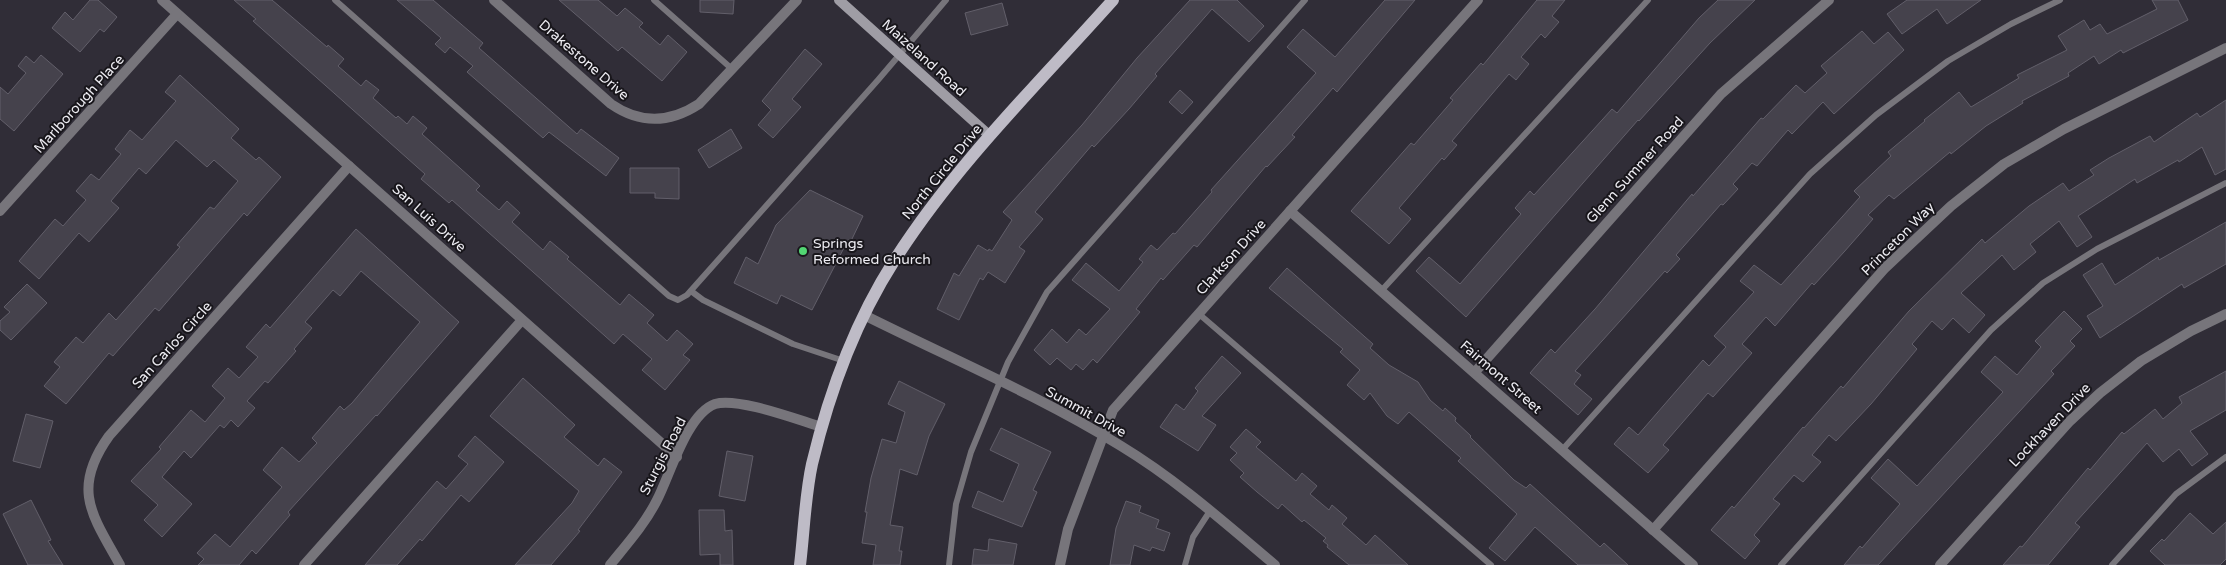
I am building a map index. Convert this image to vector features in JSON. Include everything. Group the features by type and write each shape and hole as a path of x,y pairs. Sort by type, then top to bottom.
{"main road":[{"name":"Maizeland Road","path":"839,0 990,136"},
{"name":"North Circle Drive","path":"800,565 812,466 822,427 844,361 864,315 911,236 990,136 1113,0"}],"street":[{"name":"San Luis Drive","path":"162,0 677,457"},
{"name":"Drakestone Drive","path":"494,0 623,113 638,118 669,119 685,113 705,98 797,0"},
{"name":"Clarkson Drive","path":"1060,565 1068,529 1113,410 1478,0"},
{"name":"Glenn Summer Road","path":"1475,372 1721,94 1829,0"},
{"name":"Marlborough Place","path":"0,211 177,14"},
{"name":"Princeton Way","path":"1653,530 1885,268 1951,206 2004,164 2055,134 2226,48"},
{"name":"San Carlos Circle","path":"120,565 94,520 88,498 88,482 98,451 109,436 349,166"},
{"name":"Fairmont Street","path":"1290,211 1693,565"},
{"name":"Lockhaven Drive","path":"1940,565 2070,421 2100,393 2140,361 2191,331 2226,314"},
{"name":"Summit Drive","path":"864,315 1104,436 1149,464 1210,511 1274,565"},
{"path":"304,565 522,320"},
{"name":"Sturgis Road","path":"610,565 649,513 697,418 707,408 729,402 822,427"}],"lane":[{"path":"335,0 673,299 683,299 691,291 900,55 946,0"},
{"path":"654,0 732,69"},
{"path":"949,565 956,504 971,452 999,382 1031,320 1060,276 1305,0"},
{"path":"1382,290 1648,0"},
{"path":"1562,449 1810,174 1876,115 1948,62 2011,24 2060,0"},
{"path":"1781,565 1991,330 2043,283 2096,249 2226,183"},
{"path":"691,291 703,300 792,344 844,361"},
{"path":"1199,314 1492,565"},
{"path":"2112,565 2176,494 2226,457"},
{"path":"1185,565 1193,536 1210,511"}],"building":[{"path":"90,0 98,0 117,17 104,32 100,29 80,52 52,28 65,12 73,20"},
{"path":"234,0 272,0 344,59 338,66 361,86 366,80 379,90 373,98 396,118 398,116 407,124 413,116 427,128 422,134 480,186 476,190 499,210 507,201 520,213 512,222 543,250 550,241 569,257 567,259 620,305 629,294 654,315 647,323 667,341 677,330 693,344 683,355 690,360 665,390 642,370 652,359 623,334 614,344 452,200 449,203 421,179 425,174 253,21 256,19"},
{"path":"397,0 433,0 483,43 479,48 577,134 581,129 619,158 606,176 549,132 543,138 467,72 473,66 450,47 445,53 435,44 441,38"},
{"path":"559,0 598,0 617,16 625,8 643,23 639,27 660,45 668,35 687,52 662,81 622,47 618,51"},
{"path":"700,0 734,0 733,14 700,12"},
{"path":"1190,0 1237,0 1264,26 1249,42 1212,9 1155,74 1157,76 1129,109 1094,147 1092,145 1035,212 1043,219 1019,247 1025,251 1005,283 988,272 983,280 980,278 959,320 937,309 954,273 959,276 978,245 988,251 989,249 992,251 1012,220 1003,212 1082,125 1137,58"},
{"path":"1385,0 1415,0 1337,92 1333,88 1292,135 1295,137 1266,166 1197,247 1194,245 1163,280 1161,278 1136,309 1140,312 1097,363 1093,359 1083,370 1076,364 1071,370 1057,358 1050,365 1034,350 1052,329 1067,343 1079,329 1086,335 1110,309 1072,280 1086,263 1119,291 1143,262 1139,259 1151,245 1157,250 1173,233 1175,234 1212,192 1211,190 1316,73 1287,47 1303,29 1335,57"},
{"path":"1537,0 1565,0 1552,16 1559,22 1545,38 1541,34 1521,57 1529,64 1516,80 1509,74 1452,141 1457,145 1444,160 1442,158 1399,208 1411,219 1389,244 1351,211 1411,143 1414,145 1453,100 1450,98 1481,63 1483,65"},
{"path":"1718,0 1755,0 1710,43 1638,120 1466,317 1416,271 1429,257 1460,284 1521,214 1515,208 1530,191 1534,195 1612,109 1617,113 1699,18"},
{"path":"1907,0 1981,0 1947,24 1937,9 1902,34 1887,14"},
{"path":"2152,0 2178,0 2188,20 2123,53 2121,50 2099,64 2094,56 2068,73 2069,76 2022,101 2023,103 1986,126 1951,154 1950,152 1894,199 1889,195 1868,215 1873,219 1814,285 1812,283 1775,326 1766,317 1742,344 1752,353 1713,397 1708,393 1663,445 1669,450 1648,473 1614,444 1629,427 1638,435 1703,360 1709,366 1726,347 1714,336 1754,292 1740,281 1754,265 1781,285 1860,197 1854,191 1891,156 1888,152 1924,120 1959,92 1971,107 2019,78 2017,75 2067,50 2058,36 2084,20 2090,30 2100,24 2107,34 2157,9"},
{"path":"1002,3 1008,25 971,35 965,13"},
{"path":"1862,31 1874,44 1888,32 1904,50 1834,114 1823,102 1792,134 1788,130 1757,166 1752,163 1733,184 1738,189 1723,205 1721,204 1676,255 1680,259 1667,273 1665,271 1575,371 1581,375 1574,384 1592,399 1578,415 1530,373 1551,349 1555,353 1595,309 1692,194 1693,196 1761,118 1763,119 1796,85 1805,93 1827,73 1821,66"},
{"path":"805,49 822,64 792,99 801,107 773,138 758,125 771,110 762,101"},
{"path":"41,55 63,74 14,131 0,119 0,87 8,94 26,73 18,66 26,56 34,63"},
{"path":"180,75 239,129 231,138 256,160 259,157 281,177 247,216 244,213 159,311 155,308 113,356 109,353 66,404 44,386 60,367 54,362 76,337 83,343 109,313 116,320 180,247 177,245 210,207 214,209 238,181 214,160 207,167 176,140 146,174 139,168 111,201 119,208 89,242 79,233 39,279 19,261 55,219 63,226 86,200 76,191 91,174 99,180 121,154 115,149 130,130 142,140 176,101 165,92"},
{"path":"1180,90 1193,102 1182,114 1169,102"},
{"path":"2226,100 2226,169 2215,175 2202,147 2179,162 2178,160 2137,183 2135,179 2078,216 2092,237 2077,247 2059,221 2030,244 2036,252 2014,270 2002,255 1961,293 1985,315 1969,333 1953,318 1942,330 1932,321 1912,344 1917,349 1871,404 1836,441 1829,435 1812,455 1821,462 1803,482 1794,475 1773,499 1780,504 1754,535 1760,541 1745,559 1711,530 1732,506 1734,508 1803,427 1841,386 1843,388 1909,311 1982,239 1985,243 2029,206 2063,183 2069,191 2094,175 2090,170 2109,158 2150,136 2154,142 2197,113 2200,117"},
{"path":"731,129 742,148 709,168 698,150"},
{"path":"630,168 679,168 679,199 655,198 655,193 630,193"},
{"name":"Springs Reformed Church","path":"810,190 863,216 851,241 848,240 812,310 781,295 777,304 734,283 746,257 758,264 776,225"},
{"path":"2226,222 2226,264 2184,288 2182,284 2100,338 2087,316 2103,306 2083,275 2102,263 2115,285 2158,257 2159,260"},
{"path":"356,229 459,322 377,416 288,512 290,515 256,554 252,550 239,565 198,565 204,559 197,553 215,534 230,547 282,487 263,470 282,447 299,462 317,443 312,438 340,406 344,410 352,403 420,322 361,271 340,296 333,290 305,322 312,328 294,349 296,351 268,383 265,381 247,401 255,408 238,427 231,420 224,428 220,425 191,458 184,451 162,477 192,504 162,537 144,520 158,505 131,481 161,449 159,447 191,410 205,422 225,398 212,386 228,368 239,378 258,357 246,347 266,324 270,328"},
{"path":"1287,268 1373,344 1370,348 1389,365 1418,382 1430,400 1443,411 1445,408 1456,418 1455,421 1514,480 1526,488 1530,484 1600,547 1604,543 1628,565 1578,565 1535,527 1505,561 1489,548 1517,514 1458,461 1461,458 1409,412 1398,424 1387,416 1370,393 1364,400 1347,385 1360,370 1340,352 1343,349 1269,288"},
{"path":"27,284 47,303 11,340 0,330 0,321 10,312 4,307"},
{"path":"2064,311 2082,329 2070,341 2075,346 2051,371 2054,374 1878,565 1844,565 1860,546 1862,548 1900,504 1871,478 1888,459 1917,486 2003,392 1981,372 1995,356 2017,375 2041,347 2035,341"},
{"path":"1222,356 1241,373 1202,416 1216,425 1198,451 1160,427 1176,404 1184,410 1198,391 1195,388"},
{"path":"2226,371 2226,410 2190,431 2208,454 2192,466 2179,449 2163,462 2147,443 2075,523 2080,527 2048,565 2003,565 2020,546 2022,547 2088,468 2090,470 2122,432 2124,434 2155,409 2163,419 2182,403 2179,397"},
{"path":"523,378 575,425 564,437 598,466 604,458 622,472 578,530 580,531 551,565 515,565 572,503 579,491 490,416"},
{"path":"899,381 945,404 929,436 917,475 900,469 890,525 903,527 899,551 902,551 900,565 873,565 876,545 862,543 867,512 865,512 871,478 882,439 896,443 905,412 888,404"},
{"path":"26,414 53,421 40,468 13,461"},
{"path":"1001,428 1051,452 1033,490 1037,492 1022,527 972,507 978,491 1003,502 1019,464 990,450"},
{"path":"1246,429 1261,442 1256,447 1296,481 1302,473 1317,486 1310,494 1329,510 1332,505 1347,518 1342,524 1366,545 1375,535 1408,565 1349,565 1327,547 1328,545 1323,541 1326,538 1304,520 1302,522 1282,504 1278,509 1257,492 1240,477 1244,473 1230,460 1237,453 1230,447"},
{"path":"475,436 504,462 469,502 461,495 422,541 420,539 397,565 365,565 437,481 446,489 468,464 458,456"},
{"path":"727,451 753,456 745,501 719,496"},
{"path":"31,500 51,540 48,541 63,565 28,565 3,514"},
{"path":"1126,501 1141,506 1139,512 1159,520 1156,528 1170,533 1164,551 1152,547 1150,551 1134,545 1130,565 1110,565 1116,528"},
{"path":"699,510 724,510 725,531 732,530 733,565 720,565 720,554 700,555"},
{"path":"2190,513 2213,534 2226,522 2226,559 2220,565 2165,565 2150,551 2162,539 2164,541"},
{"path":"989,539 1017,544 1013,565 972,565 974,549 988,551"}],"place":[{"name":"Springs Reformed Church","path":"803,251"}]}
